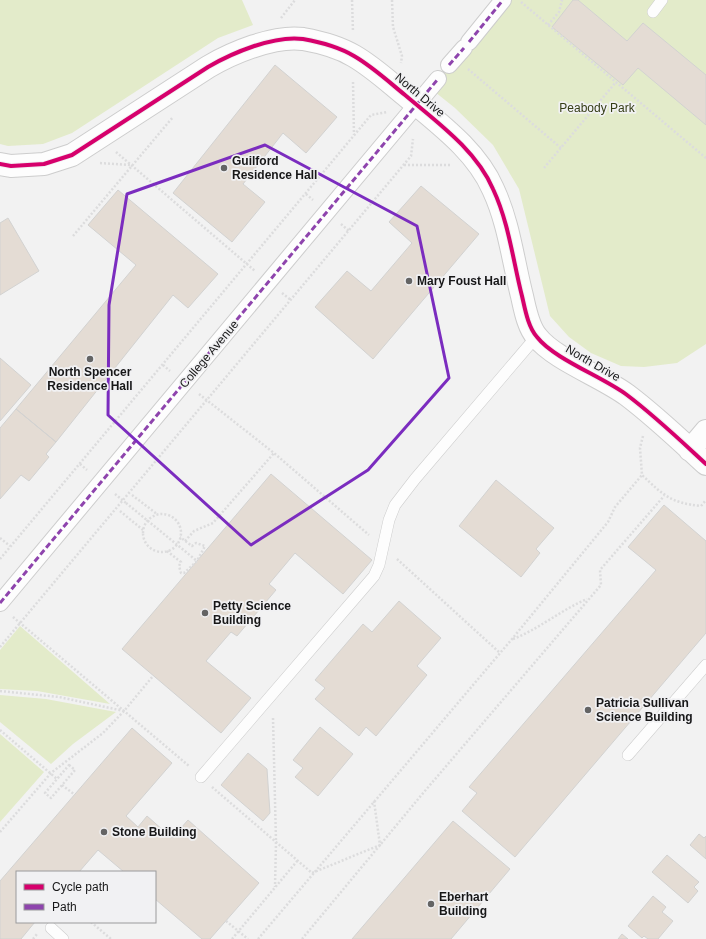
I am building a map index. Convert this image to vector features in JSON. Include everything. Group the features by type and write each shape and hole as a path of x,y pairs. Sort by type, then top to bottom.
{"street":[{"path":"459,53 503,0"},
{"name":"North Drive","path":"0,164 11,166 44,164 72,154 228,56 251,47 276,41 301,39 329,45 353,55 375,70 452,135 480,165 493,188 504,216 527,315 536,336 555,352 628,395 698,457"},
{"name":"College Avenue","path":"0,603 438,79"},
{"path":"698,457 706,431"}],"lane":[{"path":"652,12 662,0"},
{"path":"201,777 374,576 379,565 389,520 395,505 404,492 536,336"},
{"path":"628,755 706,666"},
{"path":"50,928 63,939"}],"path":[{"path":"289,9 295,0"},
{"path":"352,0 353,35"},
{"path":"392,0 393,27 402,56 399,68"},
{"path":"519,0 706,158"},
{"path":"548,25 559,12 562,0"},
{"path":"459,53 561,148"},
{"path":"353,78 354,135"},
{"path":"544,168 616,82"},
{"path":"0,559 371,115 393,110"},
{"path":"73,236 174,115"},
{"path":"0,646 21,624 404,165 411,156 413,135"},
{"path":"111,148 291,300"},
{"path":"95,162 131,165"},
{"path":"404,165 480,165"},
{"path":"163,365 274,453 383,547 500,653"},
{"path":"654,418 643,436 640,448 642,476 664,496 684,504 701,506 706,500"},
{"path":"185,541 194,531 213,524 274,453"},
{"path":"258,939 312,873 512,639 608,522 615,507 642,476"},
{"path":"132,495 157,514"},
{"path":"302,939 601,585 600,570 664,496"},
{"path":"126,503 197,561"},
{"path":"120,511 143,530"},
{"path":"157,514 163,514 175,519 181,531 178,543 167,551 156,551 150,548 143,538 143,530 147,521 157,514"},
{"path":"167,551 181,562 179,566 181,572 184,573 197,561 205,546 196,543 192,546 180,537"},
{"path":"0,538 10,546"},
{"path":"512,639 527,634 574,605 589,598"},
{"path":"10,615 312,873"},
{"path":"0,832 51,773 103,733 124,711 153,676"},
{"path":"0,691 59,697 124,711"},
{"path":"273,694 276,842 275,887"},
{"path":"0,730 57,779"},
{"path":"69,765 75,770 52,798 45,793 57,779 69,765"},
{"path":"62,785 75,795"},
{"path":"374,800 380,845"},
{"path":"312,873 380,845"},
{"path":"232,939 298,860"},
{"path":"226,921 248,939"},
{"path":"91,923 111,939"}],"highlighted area":[{"path":"265,145 417,226 449,378 368,470 251,545 108,415 109,305 127,194"}],"green space":[{"path":"0,0 242,0 253,25 218,38 72,133 43,144 8,146 0,144"},
{"name":"Peabody Park","path":"503,0 706,0 706,344 677,363 644,367 621,366 591,353 569,337 550,316 519,189 493,145 455,108 430,88"},
{"path":"20,626 110,704 37,691 0,689 0,650"},
{"path":"0,695 46,699 116,712 73,744 51,764 0,722"},
{"path":"0,734 44,772 0,822"}],"building":[{"path":"573,0 578,0 627,41 643,23 706,75 706,125 638,68 623,85 552,27"},
{"name":"Guilford Residence Hall","path":"275,65 337,117 306,153 283,133 243,184 265,202 232,242 173,193"},
{"name":"Mary Foust Hall","path":"421,186 479,234 373,359 315,307 347,271 371,291 412,243 389,222"},
{"name":"North Spencer Residence Hall","path":"118,190 218,274 188,308 173,295 56,442 16,409 136,265 88,225"},
{"path":"8,218 39,271 0,295 0,223"},
{"path":"0,358 31,385 0,421"},
{"path":"16,409 56,442 46,454 49,457 29,481 21,475 0,499 0,428"},
{"name":"Petty Science Building","path":"271,474 372,560 343,594 295,553 269,584 276,590 237,636 231,632 206,661 251,698 221,733 122,649"},
{"path":"496,480 554,528 536,549 540,553 521,577 459,526"},
{"name":"Patricia Sullivan Science Building","path":"664,505 706,541 706,633 515,857 462,811 477,793 469,787 656,570 628,547"},
{"path":"399,601 441,638 417,666 427,675 376,736 366,727 359,736 315,699 325,688 315,680 363,624 372,632"},
{"path":"320,727 353,754 318,796 295,777 303,768 293,760"},
{"name":"Stone Building","path":"132,728 172,763 126,816 138,827 147,816 172,838 188,820 259,883 210,939 202,939 156,900 156,871 123,871 98,850 80,871 16,871 16,923 34,923 21,939 0,939 0,881"},
{"path":"248,753 267,769 270,813 263,821 221,785"},
{"name":"Eberhart Building","path":"453,821 510,869 451,939 352,939"},
{"path":"699,834 704,838 706,836 706,859 690,845"},
{"path":"667,855 699,882 694,887 698,891 688,903 652,872"},
{"path":"653,896 666,907 662,912 673,921 658,939 648,939 644,936 642,938 628,926"},
{"path":"622,934 628,939 618,939"}],"marked path":[{"path":"469,42 503,0"},
{"path":"449,65 464,48"},
{"path":"0,603 438,79"}],"cycle path":[{"path":"0,164 11,166 44,164 72,155 208,67 229,56 254,46 267,42 292,38 329,45 342,50 361,60 443,127 477,162 486,175 503,215 529,323 537,337 555,353 627,395 658,420 706,464"}],"place":[{"name":"Guilford Residence Hall","path":"224,168"},
{"name":"Mary Foust Hall","path":"409,281"},
{"name":"North Spencer Residence Hall","path":"90,359"},
{"name":"Petty Science Building","path":"205,613"},
{"name":"Patricia Sullivan Science Building","path":"588,710"},
{"name":"Stone Building","path":"104,832"},
{"name":"Eberhart Building","path":"431,904"}]}
